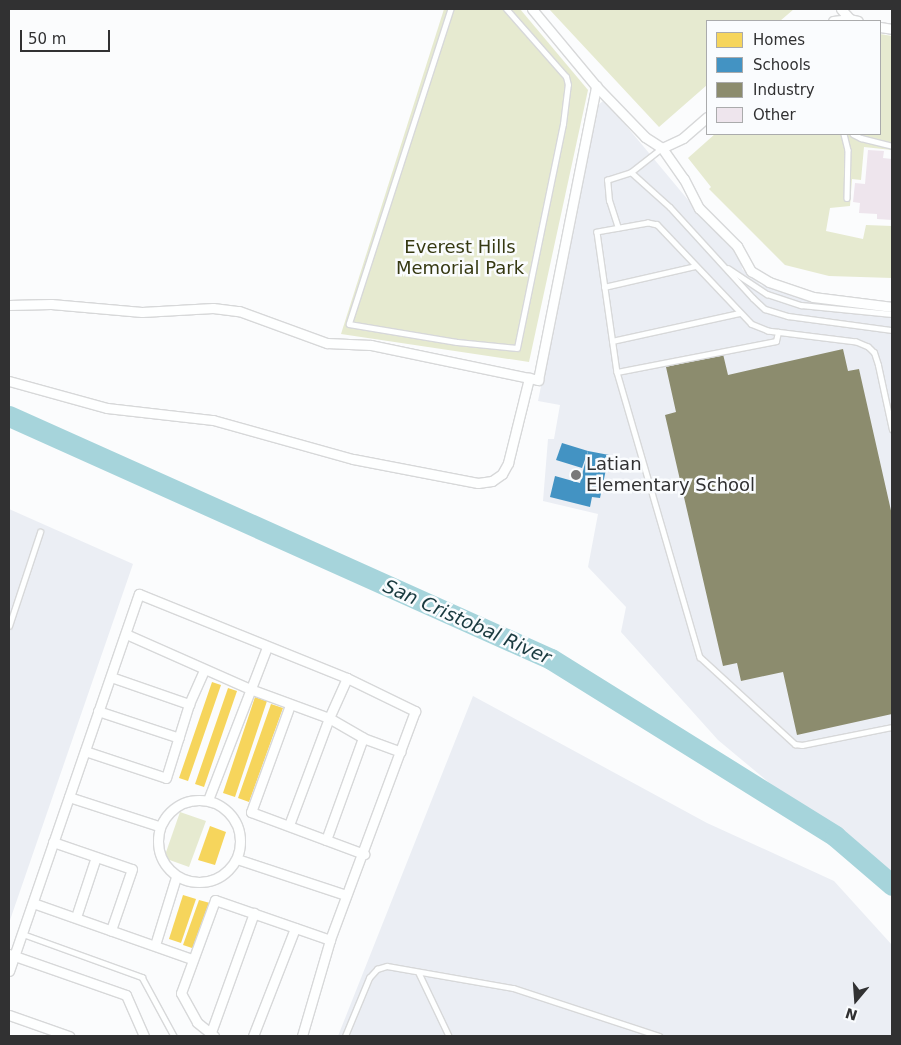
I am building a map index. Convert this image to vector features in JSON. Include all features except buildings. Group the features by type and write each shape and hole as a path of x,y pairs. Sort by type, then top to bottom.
{"street":[{"path":"532,9 596,86 645,137 662,148 684,179 699,208 736,246 751,271 769,282 813,298 892,307"},
{"path":"841,9 854,20"},
{"path":"9,305 51,304 142,312 214,308 239,311 326,344 371,345 538,380 596,86"},
{"path":"662,148 683,138 706,118"},
{"path":"9,381 106,408 213,420 353,459 478,483 492,481 502,474 508,463 528,378"},
{"path":"9,971 11,954 23,934 139,594 347,678 415,711 364,854 346,895 330,940 302,1036"},
{"path":"126,634 204,670 290,705 329,718 363,738 401,752"},
{"path":"208,800 268,647"},
{"path":"85,751 166,778 189,704 204,670"},
{"path":"111,677 189,704"},
{"path":"289,825 329,718 347,678"},
{"path":"290,705 251,812 364,854"},
{"path":"98,711 179,738"},
{"path":"326,840 363,738"},
{"path":"69,797 158,826"},
{"path":"208,800 224,808 236,821 241,840 237,859 230,870 220,878 208,882 176,877 166,868 159,857 156,842 158,826 179,803 208,800"},
{"path":"53,842 132,869 111,930"},
{"path":"76,917 96,857"},
{"path":"237,859 346,895"},
{"path":"155,945 176,877"},
{"path":"254,913 212,1036 197,1022 181,993 192,958 215,900 254,913 330,940"},
{"path":"33,903 192,958"},
{"path":"253,1036 295,928"},
{"path":"11,954 126,995 144,1036"},
{"path":"9,1015 69,1036"}],"lane":[{"path":"451,9 349,324 457,342 517,348 563,124 568,85 566,77 506,9"},
{"path":"844,135 848,150 847,198"},
{"path":"855,135 892,146"},
{"path":"618,228 606,185 609,178 631,172 651,154 662,148"},
{"path":"631,172 670,207 758,304 776,313 892,330"},
{"path":"892,430 878,365 874,353 868,347 856,342 778,332 751,324 656,225 648,223 596,232 617,372 700,657 795,744 802,745 892,727"},
{"path":"719,261 746,282 768,294 801,305 892,314"},
{"path":"604,288 696,266"},
{"path":"612,341 739,313"},
{"path":"617,372 776,341 778,332"},
{"path":"9,626 40,532"},
{"path":"23,934 142,977 174,1036"},
{"path":"345,1036 369,978 377,969 388,966 400,966 419,973 513,988 660,1036"},
{"path":"419,973 449,1036"}],"shaded area":[{"path":"603,101 608,104 699,213 741,258 742,269 761,285 802,298 892,310 892,885 718,740 621,632 626,607 588,567 598,514 543,501 548,439 554,439 560,405 538,401 598,105"},
{"path":"9,509 133,564 9,923"},
{"path":"473,696 707,823 834,881 892,945 892,1036 338,1036"}],"green space":[{"name":"Everest Hills Memorial Park","path":"444,9 520,9 588,90 529,362 341,334"},
{"path":"549,9 794,9 781,20 706,20 706,86 659,127"},
{"path":"881,34 892,36 892,150 864,147 861,180 852,179 850,206 830,208 826,231 863,239 866,225 892,226 892,278 829,276 785,265 709,189 711,187 688,158 714,135 881,135"},
{"path":"180,812 206,821 189,867 164,858"}],"waterway":[{"name":"San Cristobal River","path":"9,416 551,659 835,836 892,885"}],"place":[{"name":"Latian Elementary School","path":"576,475"}]}
